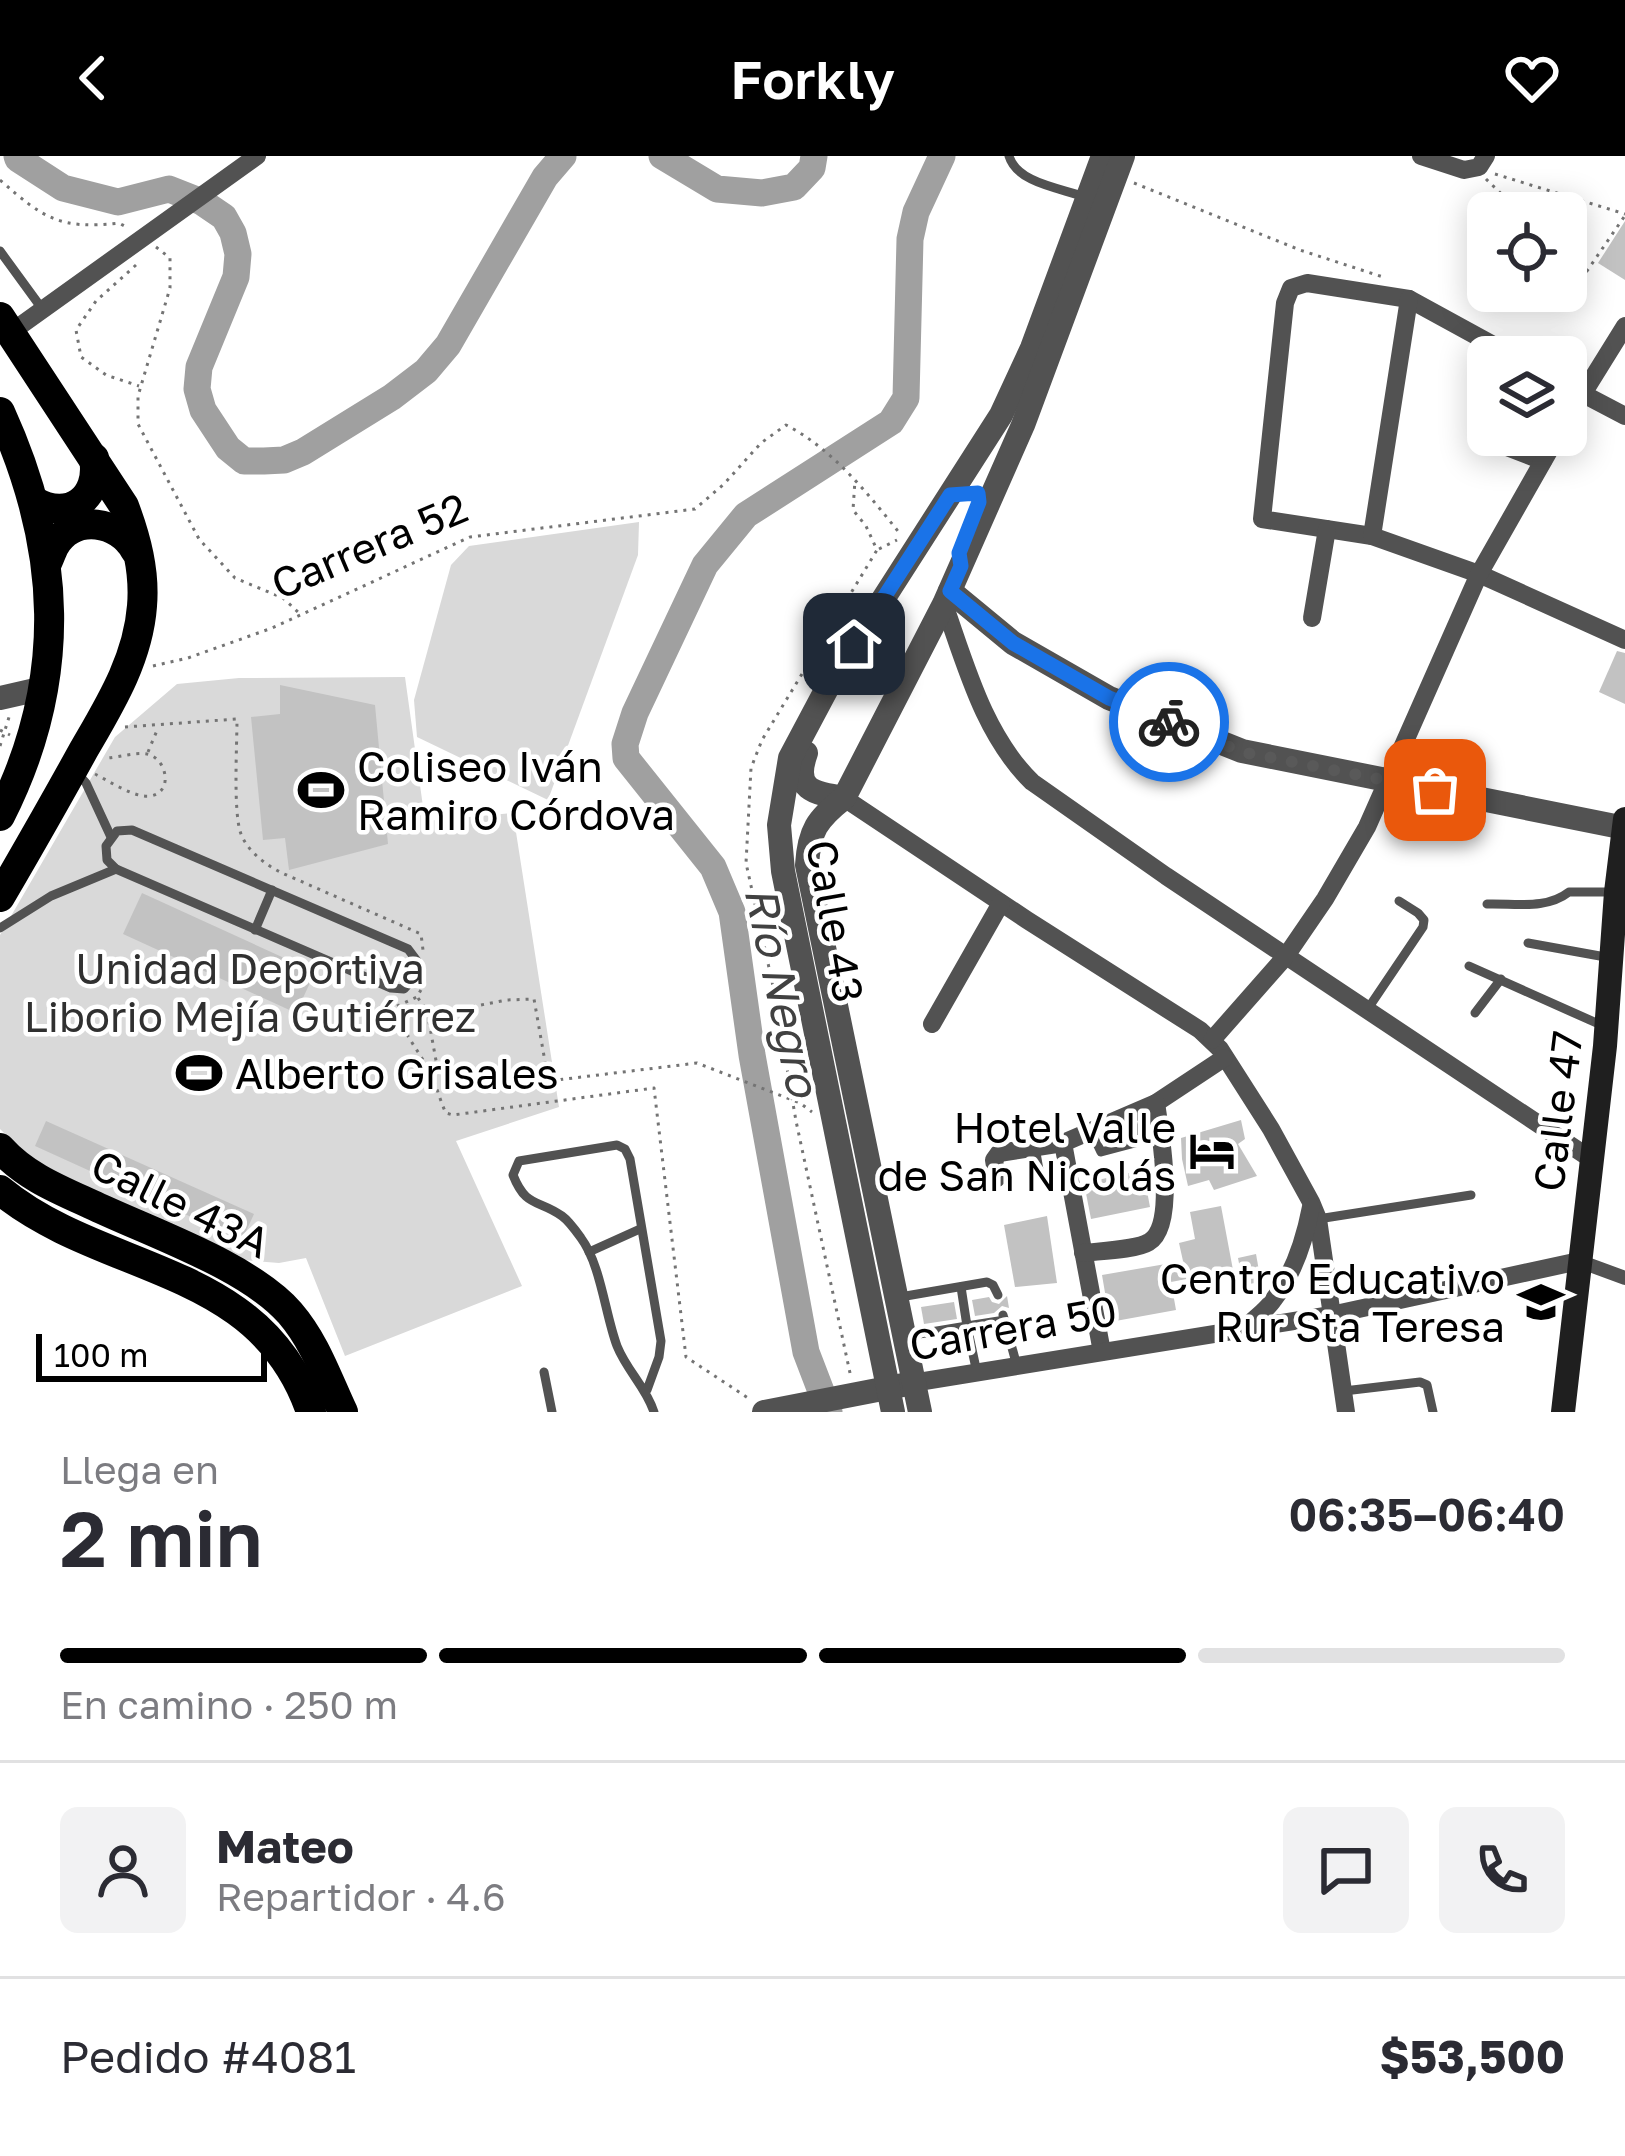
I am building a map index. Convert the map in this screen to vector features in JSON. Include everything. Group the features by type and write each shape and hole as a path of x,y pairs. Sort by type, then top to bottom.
{"main road":[{"path":"0,897 131,659 142,607 140,561 124,506 5,325"},
{"path":"0,412 34,501 47,563 50,640 44,688 25,755 0,815"},
{"path":"34,501 56,510 80,503 94,483 94,458"},
{"path":"47,563 54,545 84,524 103,524 120,531 133,544 140,561"},
{"name":"Calle 47","path":"1563,1412 1591,1159 1612,1040 1611,958 1624,825"},
{"name":"Calle 43A","path":"0,1148 33,1178 206,1258 270,1296 288,1310 311,1342 343,1412"},
{"name":"Calle 43A","path":"0,1190 58,1226 176,1276 230,1306 271,1342 303,1388 311,1412"}],"street":[{"path":"1421,156 1464,170 1482,164"},
{"path":"5,325 43,310 137,247 256,157"},
{"name":"Calle 43","path":"920,1412 898,1394 783,872 779,825 790,758 832,679 1009,398 1087,198 1114,162"},
{"name":"Calle 43","path":"898,1394 903,1336 808,866 808,844 824,814 844,798 947,598 1023,424 1114,162"},
{"path":"1477,336 1409,299 1306,283 1292,287 1285,303 1262,519 1372,536 1479,574 1625,640"},
{"path":"1372,536 1409,299"},
{"path":"1587,373 1625,326"},
{"path":"1587,396 1625,416"},
{"path":"1530,456 1543,461"},
{"path":"1212,1040 1286,956 1367,827 1479,574 1546,456"},
{"path":"950,495 973,492 980,498 959,553 961,566"},
{"path":"1312,619 1327,529"},
{"path":"947,598 1013,643 1109,698 1242,752 1624,825"},
{"path":"947,598 985,714 1015,765 1047,793 1591,1159"},
{"path":"875,610 872,631 802,759 804,784 812,791 844,798 1212,1040 1271,1129 1315,1210 1346,1412"},
{"path":"6,697 44,688"},
{"path":"932,1024 1001,903"},
{"path":"997,1178 994,1160 999,1153 1064,1143 1156,1103 1224,1058"},
{"path":"1083,1253 1148,1244 1158,1233 1166,1179 1156,1103"},
{"path":"1064,1143 1102,1352"},
{"path":"1244,1328 1273,1302 1315,1210"},
{"path":"1579,1261 1625,1278"},
{"name":"Carrera 50","path":"772,1411 836,1397 898,1394 977,1372 1331,1315 1579,1261"}],"lane":[{"path":"1009,156 1018,172 1087,198"},
{"path":"0,251 43,310"},
{"path":"73,770 86,783 111,837"},
{"path":"132,830 408,949 417,961 415,977 404,989 392,988 116,869 107,860 111,837 132,830"},
{"path":"0,928 52,896 116,869"},
{"path":"255,930 272,890"},
{"path":"1487,904 1543,904 1569,892 1616,892"},
{"path":"1367,1010 1423,927 1418,913 1399,901"},
{"path":"1528,944 1611,958"},
{"path":"1469,966 1612,1040"},
{"path":"1475,1013 1501,979"},
{"path":"1091,1131 1101,1153 1135,1143 1130,1113"},
{"path":"646,1390 662,1341 625,1149 617,1145 519,1161 513,1175 520,1192 563,1217 589,1252 617,1346 655,1412"},
{"path":"1035,1148 1039,1170"},
{"path":"1315,1210 1471,1195"},
{"path":"589,1252 640,1229"},
{"path":"895,1298 987,1282 998,1295"},
{"path":"961,1287 977,1372"},
{"path":"903,1336 1004,1318 1017,1366"},
{"path":"544,1372 552,1412"},
{"path":"1344,1391 1420,1382 1430,1390 1432,1412"}],"path":[{"path":"1114,162 1300,250 1390,279"},
{"path":"1482,164 1498,192"},
{"path":"1482,164 1625,215 1587,271"},
{"path":"0,180 55,221 88,227 119,223 137,247 76,330 81,357 106,375 141,386"},
{"path":"167,238 156,248 170,258 170,288 138,396 139,424 199,538 235,578 283,598 301,614"},
{"name":"Carrera 52","path":"146,664 163,666 272,628 470,537 695,508 786,425 853,478 914,551"},
{"path":"0,746 10,715 6,697"},
{"path":"118,728 237,719 238,817 241,836 251,850 265,865 421,934 425,959"},
{"path":"147,754 160,725"},
{"path":"395,1006 417,997 423,987"},
{"path":"392,988 396,1017 434,1078 442,1108 453,1115 654,1088 686,1358 772,1411"},
{"path":"417,997 428,1016 437,1066 434,1078"},
{"path":"428,1016 534,999 547,1073 557,1080 687,1063 800,1103"}],"green space":[{"path":"639,522 638,555 548,800 417,737 414,700 451,565 469,546"},
{"name":"Unidad Deportiva Liborio Mejía Gutiérrez","path":"405,677 425,821 513,813 559,1107 456,1141 522,1286 345,1356 306,1258 279,1263 243,1260 38,1166 0,1129 0,935 115,737 177,684 239,678"}],"building":[{"path":"1625,221 1625,280 1598,263"},
{"path":"1617,651 1625,653 1625,704 1599,692"},
{"name":"Coliseo Iván Ramiro Córdova","path":"280,685 375,705 388,844 289,870 285,838 263,840 251,717 280,714"},
{"path":"142,893 315,972 296,1013 123,934"},
{"name":"Hotel Valle de San Nicolás","path":"1241,1120 1245,1139 1238,1144 1257,1176 1214,1190 1209,1180 1188,1186 1181,1138"},
{"path":"46,1121 254,1214 242,1240 35,1146"},
{"path":"1143,1170 1150,1207 1091,1219 1084,1183"},
{"path":"1221,1206 1233,1270 1171,1282 1176,1310 1110,1322 1102,1275 1183,1261 1179,1243 1195,1239 1190,1212"},
{"path":"1047,1216 1057,1283 1015,1287 1004,1225"},
{"path":"1256,1254 1261,1282 1243,1285 1238,1258"},
{"path":"1007,1296 1009,1308 975,1316 972,1300 989,1297 999,1304"},
{"path":"954,1302 957,1319 924,1324 921,1307"}],"waterway":[{"name":"Río Negro","path":"17,156 63,188 118,202 169,189 224,217 238,254 236,277 199,367 197,389 203,410 228,448 244,461 284,460 303,452 426,371 448,345 545,177 563,156"},
{"name":"Río Negro","path":"662,156 717,189 762,193 794,187 812,168 814,156"},
{"name":"Río Negro","path":"829,1412 806,1352 752,1055 732,912 713,867 626,758 625,744 705,565 746,515 891,422 906,398 910,239 916,212 942,156"}],"way so far":[{"path":"1169,722 1242,752 1435,790"}],"place":[{"name":"Coliseo Iván Ramiro Córdova","path":"321,790"},
{"name":"Alberto Grisales","path":"199,1073"},
{"name":"Hotel Valle de San Nicolás","path":"1212,1151"},
{"name":"Centro Educativo Rur Sta Teresa","path":"1541,1302"}],"route":[{"path":"854,644 950,495 978,493 979,502 959,553 961,566 950,591 1013,643 1109,698 1169,722"}]}
